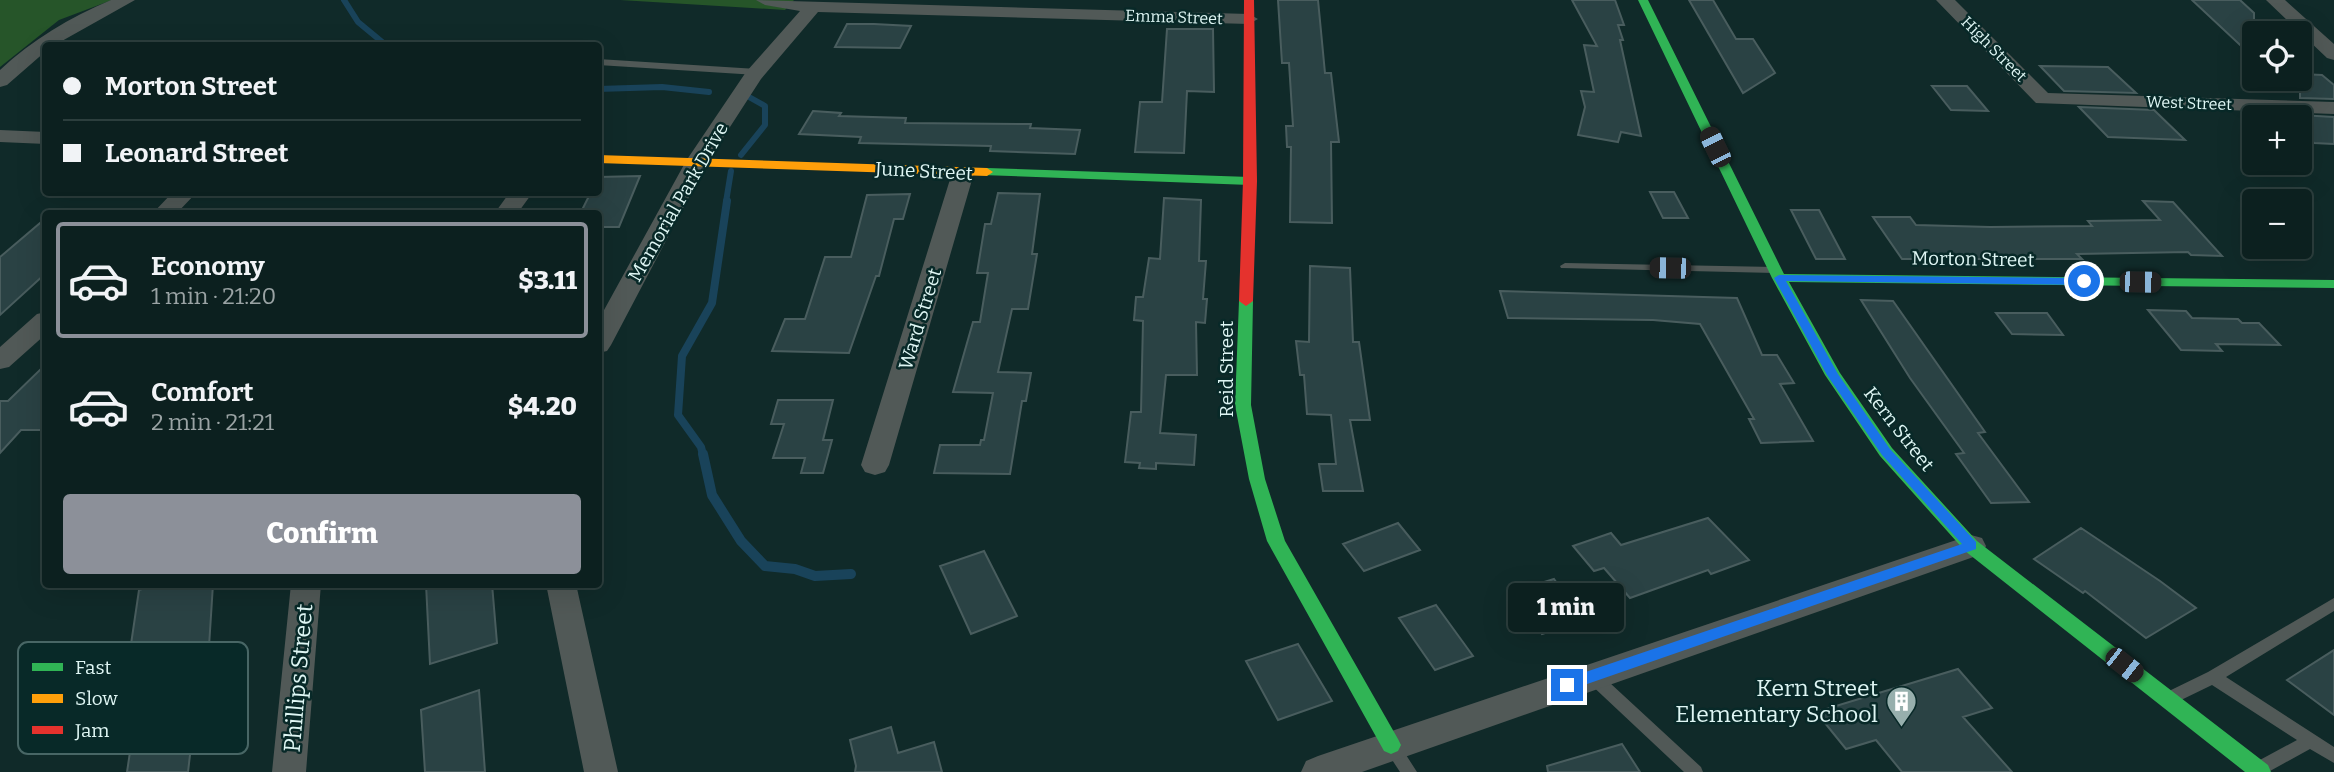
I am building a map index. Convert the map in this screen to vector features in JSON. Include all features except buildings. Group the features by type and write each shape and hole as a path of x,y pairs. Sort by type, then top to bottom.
{"street":[{"path":"46,42 126,0"},
{"name":"Emma Street","path":"765,0 1249,19"},
{"name":"Reid Street","path":"1249,0 1250,181 1243,405 1257,480 1276,541 1391,745"},
{"name":"Kern Street","path":"1643,0 1777,274 1833,375 1886,452 1971,545 2259,771"},
{"name":"High Street","path":"1945,0 2043,99"},
{"path":"2275,0 2334,54"},
{"name":"Memorial Park Drive","path":"602,338 697,160 757,72 815,3"},
{"path":"0,81 42,45"},
{"name":"West Street","path":"2043,99 2334,108"},
{"path":"0,136 42,138"},
{"name":"June Street","path":"602,159 697,160 963,173 1250,181"},
{"name":"Ward Street","path":"875,465 963,173"},
{"path":"167,210 182,196"},
{"path":"508,210 519,196"},
{"name":"Morton Street","path":"1777,274 2334,284"},
{"path":"0,361 42,324"},
{"path":"1318,772 1971,545"},
{"name":"Phillips Street","path":"289,772 306,588"},
{"path":"562,588 601,772"}],"lane":[{"path":"602,62 757,72"},
{"path":"1565,266 1777,274"},
{"path":"2168,699 2213,677 2334,604"},
{"path":"1592,676 1695,772"},
{"path":"2213,677 2334,756"},
{"path":"2259,771 2311,741"},
{"path":"1391,745 1409,772"}],"green space":[{"path":"0,0 112,0 59,20 0,67"},
{"path":"620,0 794,0 785,10"}],"waterway":[{"path":"344,0 358,22 382,42"},
{"path":"602,89 662,87 709,92"},
{"path":"741,155 765,125 765,106 749,97"},
{"path":"726,202 731,171"},
{"path":"703,455 701,447 678,415 682,356 712,303 727,201"},
{"path":"703,454 712,495 741,541 765,566 795,569 815,576 851,574"}],"traffic: fast":[{"path":"1643,0 1779,278 1833,375 1886,452 1971,546 2261,772"},
{"path":"987,172 1250,181"},
{"path":"1779,278 2334,284"},
{"path":"1246,301 1243,405 1257,479 1276,541 1391,745"}],"traffic: slow":[{"path":"602,159 987,172"}],"traffic: jam":[{"path":"1246,301 1250,181 1249,0"}],"place":[{"name":"Kern Street Elementary School","path":"1901,728"}],"route":[{"path":"1567,685 1971,545 1886,452 1833,375 1779,278 2084,281"}]}
